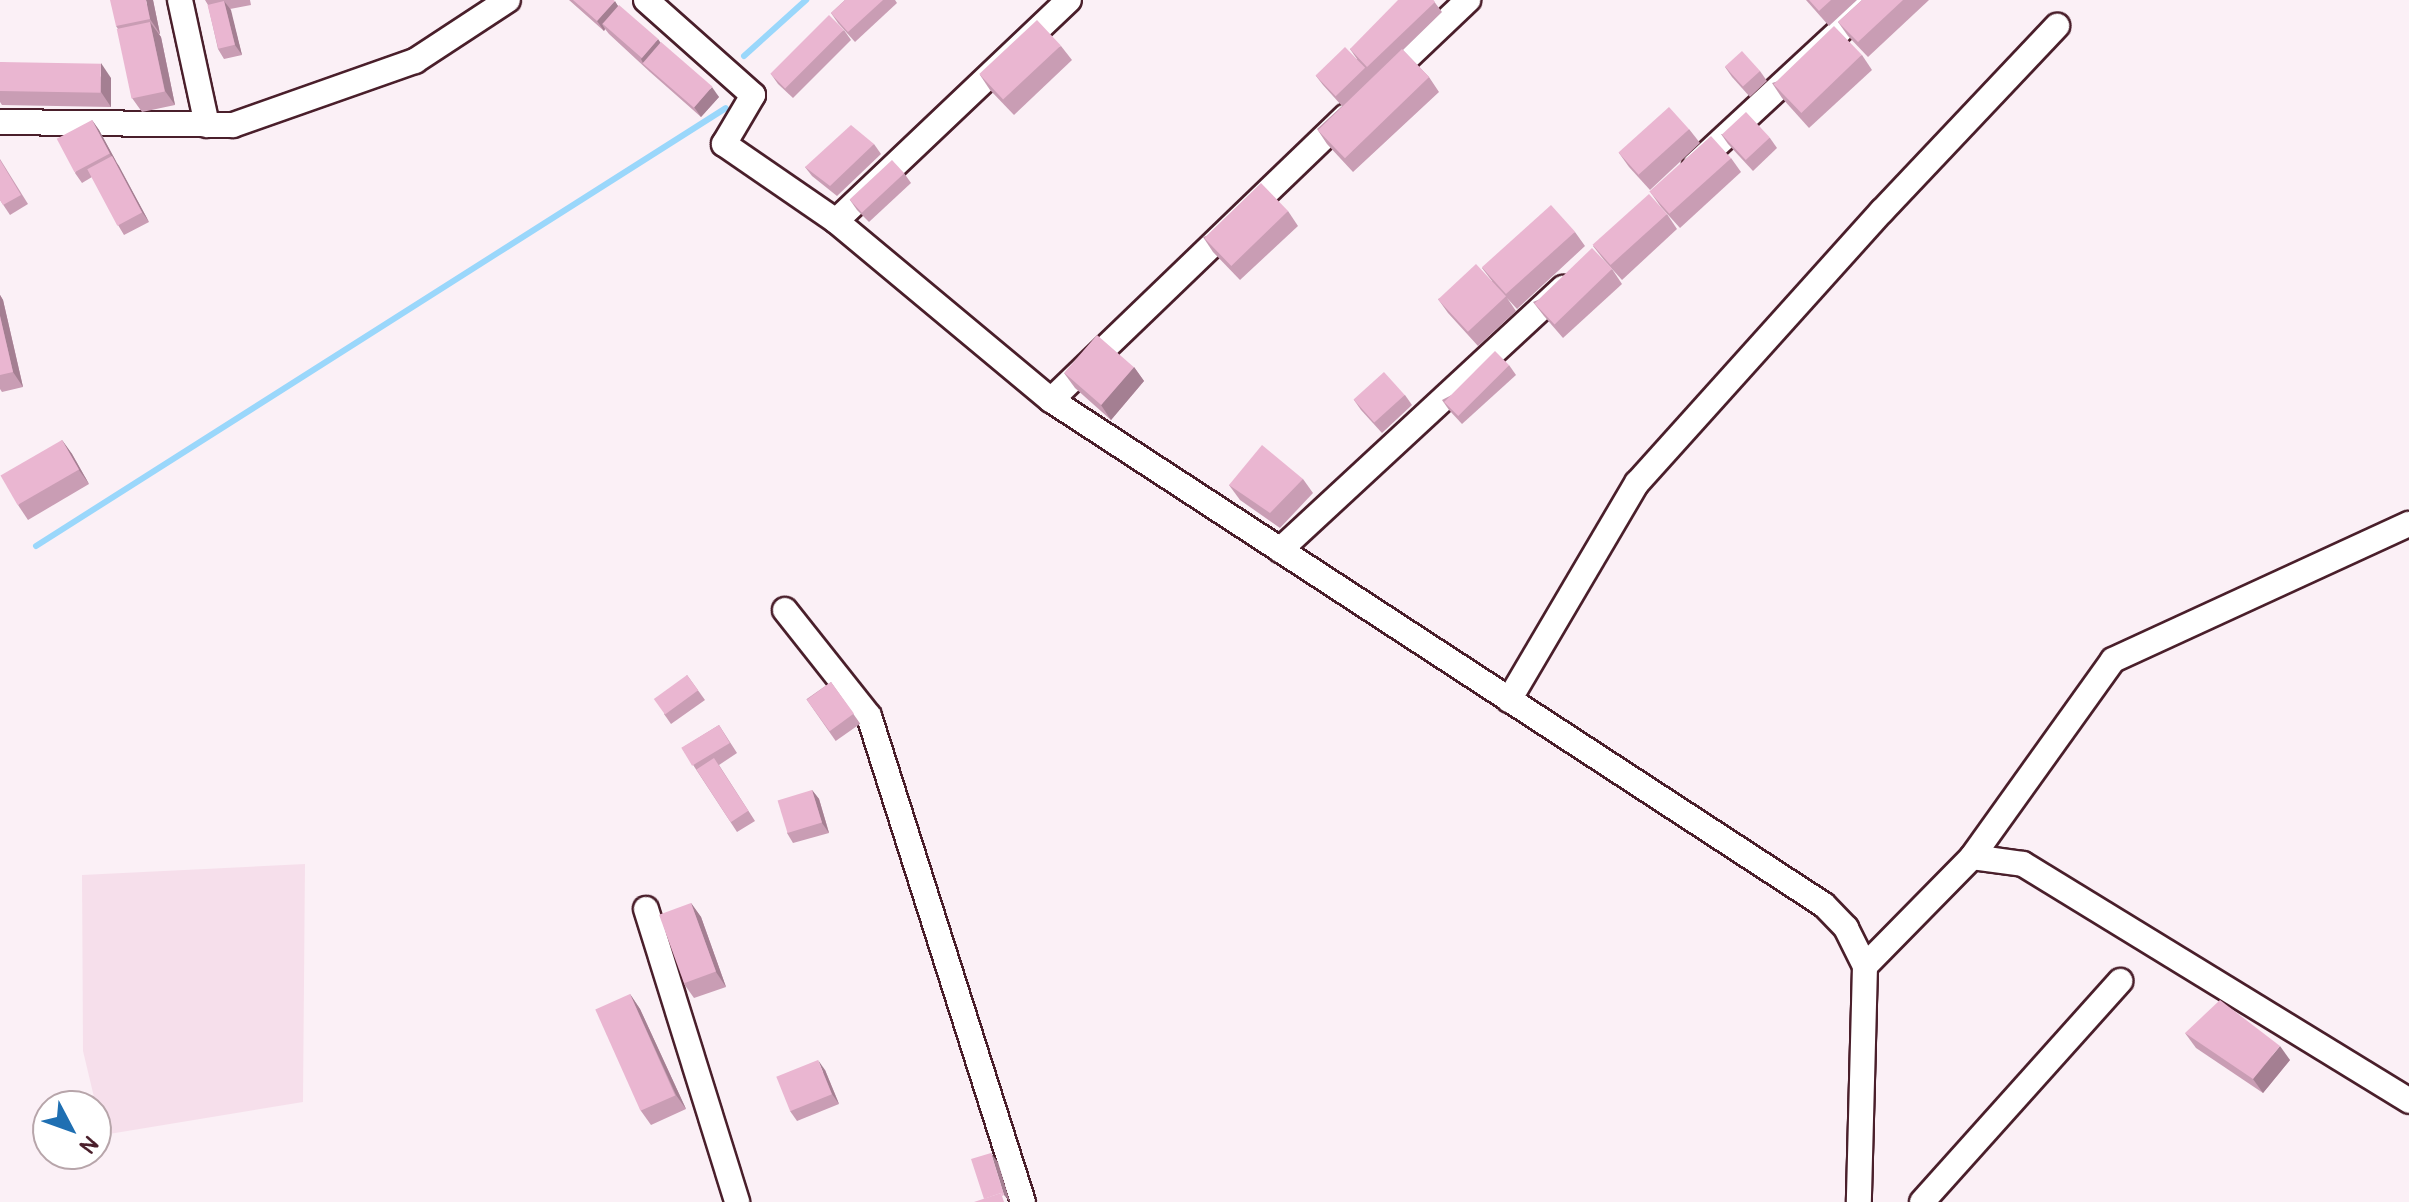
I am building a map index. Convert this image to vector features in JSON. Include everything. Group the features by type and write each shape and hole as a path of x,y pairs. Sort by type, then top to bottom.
{"street":[{"path":"180,0 207,125"},
{"path":"0,122 233,125 415,61 508,0"},
{"path":"646,0 753,95 724,144 836,221 1051,400 1824,905 1846,928 1865,966 1859,1202"},
{"path":"836,221 1069,0"},
{"path":"1051,400 1468,0"},
{"path":"1675,183 1873,0"},
{"path":"1509,700 1637,483 1882,211 2057,26"},
{"path":"1280,550 1582,270"},
{"path":"1865,966 1972,857 2113,660 2409,524"},
{"path":"785,610 869,716 1023,1202"},
{"path":"1972,857 2023,864 2409,1101"},
{"path":"646,909 737,1202"},
{"path":"1922,1202 2120,981"}],"shaded area":[{"path":"305,864 303,1102 112,1134 112,1090 92,1090 83,1051 82,875"}],"building":[{"path":"110,0 146,0 150,19 116,26"},
{"path":"573,0 613,0 615,1 597,21"},
{"path":"845,0 883,0 848,32 831,13"},
{"path":"1398,0 1435,2 1367,67 1350,49"},
{"path":"1809,0 1831,0 1819,11"},
{"path":"1862,0 1903,0 1858,42 1838,22"},
{"path":"224,1 235,45 218,49 208,5"},
{"path":"619,5 658,39 642,58 603,24"},
{"path":"829,15 844,30 785,89 770,74"},
{"path":"1037,20 1061,46 1003,99 979,74"},
{"path":"150,22 165,91 132,99 117,29"},
{"path":"1834,26 1862,55 1801,113 1774,84"},
{"path":"661,42 712,87 694,108 643,63"},
{"path":"1345,47 1365,68 1336,96 1316,75"},
{"path":"1402,49 1429,77 1345,158 1318,130"},
{"path":"1742,51 1760,71 1743,86 1725,66"},
{"path":"0,62 101,64 100,93 0,91"},
{"path":"1669,107 1689,129 1639,175 1618,153"},
{"path":"1746,112 1770,138 1746,160 1722,135"},
{"path":"92,120 110,154 75,172 57,139"},
{"path":"851,125 874,144 830,186 805,167"},
{"path":"1711,136 1731,158 1669,214 1649,192"},
{"path":"112,156 142,213 117,226 87,169"},
{"path":"0,160 21,195 3,205 0,200"},
{"path":"892,160 904,173 862,213 850,200"},
{"path":"1261,183 1288,211 1231,266 1204,238"},
{"path":"1649,194 1667,214 1611,265 1593,245"},
{"path":"1551,205 1575,232 1506,294 1482,267"},
{"path":"1592,248 1612,269 1555,324 1534,304"},
{"path":"1476,264 1506,296 1468,332 1438,299"},
{"path":"0,316 13,372 0,375"},
{"path":"1097,335 1134,367 1101,405 1064,373"},
{"path":"1495,351 1509,365 1458,416 1444,402"},
{"path":"1384,372 1405,395 1374,422 1354,399"},
{"path":"62,440 79,469 18,505 1,476"},
{"path":"1262,445 1303,479 1270,513 1229,485"},
{"path":"687,675 698,690 665,714 654,699"},
{"path":"831,682 854,714 830,731 807,700"},
{"path":"719,725 730,743 692,766 681,748"},
{"path":"714,758 748,811 731,822 696,769"},
{"path":"812,790 822,823 788,833 778,801"},
{"path":"691,903 716,972 684,983 659,915"},
{"path":"630,994 675,1095 640,1111 595,1009"},
{"path":"2220,1000 2280,1046 2253,1079 2185,1033"},
{"path":"818,1060 832,1094 790,1111 776,1077"},
{"path":"991,1153 1004,1195 1001,1193 984,1199 971,1159"},
{"path":"1001,1193 1004,1202 974,1202"}],"waterway":[{"path":"744,56 806,0"},
{"path":"36,546 726,108"}]}
